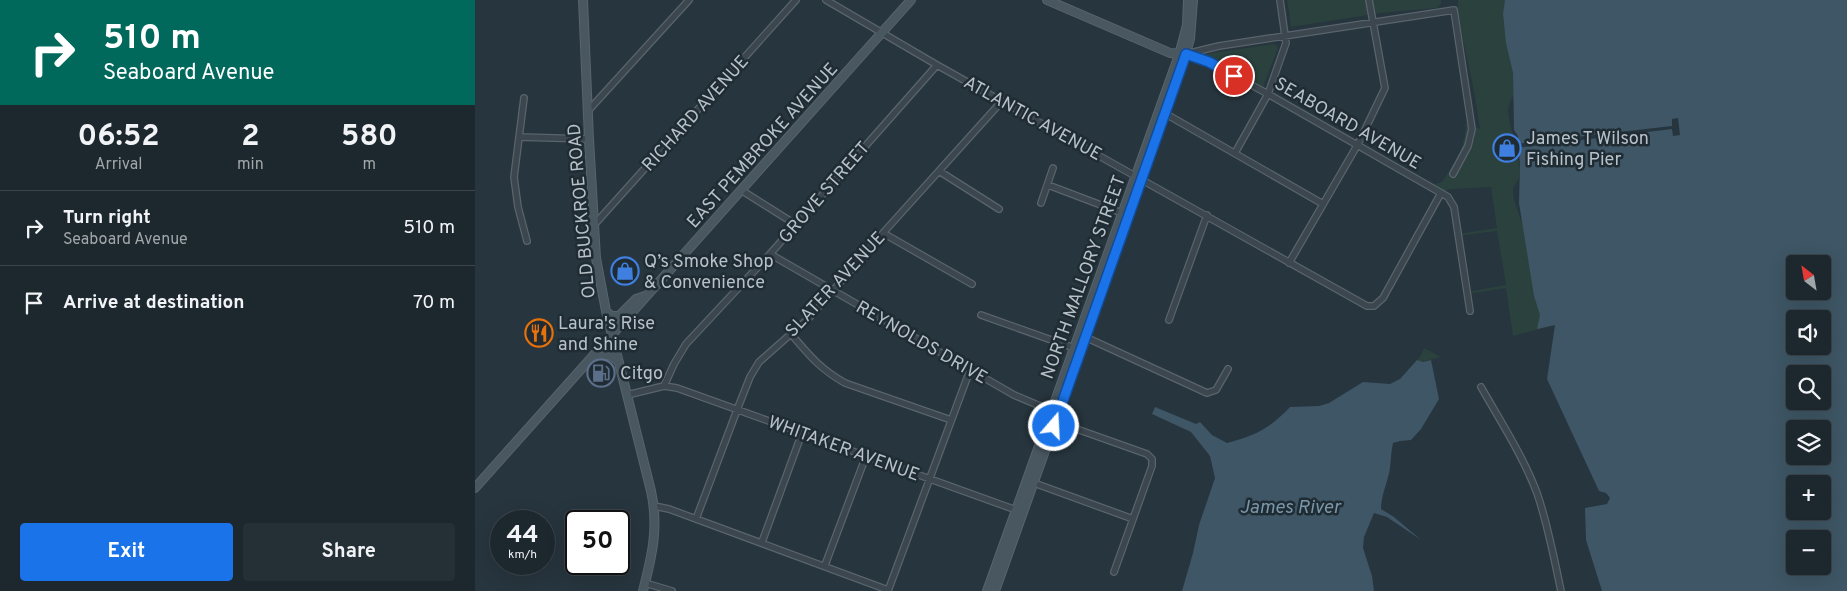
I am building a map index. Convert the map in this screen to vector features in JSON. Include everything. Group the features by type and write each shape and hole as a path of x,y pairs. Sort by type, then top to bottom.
{"main road":[{"name":"OLD BUCKROE ROAD","path":"583,0 587,112 596,258 606,311 654,506 655,538 644,587"},
{"name":"EAST PEMBROKE AVENUE","path":"475,488 911,0"},
{"name":"SEABOARD AVENUE","path":"1047,0 1161,49 1182,54"},
{"name":"NORTH MALLORY STREET","path":"995,591 1074,348 1083,336 1122,213 1166,114 1182,54 1187,25 1188,0"},
{"name":"NORTH MALLORY STREET","path":"987,591 1033,483 1052,417 1083,336 1192,29 1193,0"},
{"path":"606,311 611,316 619,316 636,299 646,296"},
{"path":"584,368 606,355 612,356 619,362"}],"street":[{"path":"587,112 689,0"},
{"name":"RICHARD AVENUE","path":"594,225 796,0"},
{"name":"ATLANTIC AVENUE","path":"826,0 937,65 1350,297 1372,307 1383,298 1441,193"},
{"path":"1235,153 1268,94 1286,43 1280,0"},
{"path":"1289,262 1358,144 1385,88 1369,0"},
{"path":"1182,54 1203,49 1454,10 1472,129 1469,146 1453,174"},
{"name":"SEABOARD AVENUE","path":"1182,54 1209,62 1358,144 1441,193"},
{"name":"GROVE STREET","path":"665,386 674,364 686,344 769,254 937,65"},
{"path":"524,98 514,178 518,207 527,241"},
{"name":"SLATER AVENUE","path":"697,519 737,410 759,362 810,317 1002,101"},
{"path":"1166,114 1323,204"},
{"path":"519,137 589,139"},
{"path":"1041,203 1053,168"},
{"path":"939,171 999,209"},
{"path":"1048,185 1122,213"},
{"path":"741,190 795,224"},
{"path":"1441,193 1450,199 1454,206 1470,311"},
{"path":"1169,320 1207,215"},
{"path":"883,233 972,284"},
{"name":"REYNOLDS DRIVE","path":"769,254 1052,417 1150,456 1153,462 1152,466 1133,519"},
{"path":"981,315 1074,348"},
{"path":"791,334 817,364 845,383 951,420"},
{"path":"1083,336 1207,393 1216,390 1228,369"},
{"path":"654,506 665,508 761,542 888,591 970,370"},
{"path":"627,395 665,386"},
{"name":"WHITAKER AVENUE","path":"665,386 677,388 1020,511"},
{"path":"1481,387 1510,436 1537,494 1546,523 1561,591"},
{"path":"761,542 802,433"},
{"path":"825,566 866,456"},
{"path":"1033,483 1133,519 1114,572"},
{"path":"644,587 672,591"}],"green space":[{"path":"1287,0 1441,0 1441,4 1437,8 1381,13 1291,27"},
{"path":"1458,0 1515,0 1504,10 1503,18 1519,95 1512,97 1508,109 1520,168 1519,178 1513,189 1514,200 1555,325 1513,336 1506,288 1468,294 1467,292 1506,285 1497,231 1458,236 1458,234 1497,228 1491,187 1452,189 1446,192 1433,185 1442,182 1459,154 1464,139 1465,123 1480,129 1457,12"},
{"path":"1273,44 1278,48 1263,87 1205,54"},
{"path":"1424,348 1441,357 1413,364 1420,357"}],"water":[{"path":"1505,0 1847,0 1847,591 1602,591 1586,540 1585,508 1607,504 1610,498 1606,493 1599,491 1547,379 1555,325 1537,329 1540,315 1534,296 1519,203 1520,165 1518,136 1514,130 1513,73 1506,43 1503,14"},
{"name":"James River","path":"1417,360 1423,362 1431,360 1439,399 1421,429 1411,440 1393,443 1390,468 1381,509 1394,517 1421,540 1387,517 1374,513 1364,537 1363,548 1372,576 1374,591 1182,591 1199,525 1215,478 1210,456 1191,432 1152,414 1155,407 1196,424 1200,422 1212,435 1227,443 1246,437 1268,426 1290,407 1319,406 1329,403 1363,382 1390,384 1400,379"}],"pier":[{"path":"1678,118 1680,135 1673,136 1672,129 1516,148 1516,144 1672,126 1672,119"}],"place":[{"name":"James T Wilson Fishing Pier","path":"1507,148"},
{"name":"Q’s Smoke Shop & Convenience","path":"625,271"},
{"name":"Laura's Rise and Shine","path":"539,333"},
{"name":"Citgo","path":"601,373"}],"route":[{"path":"1054,426 1186,54 1209,62 1234,76"}]}
